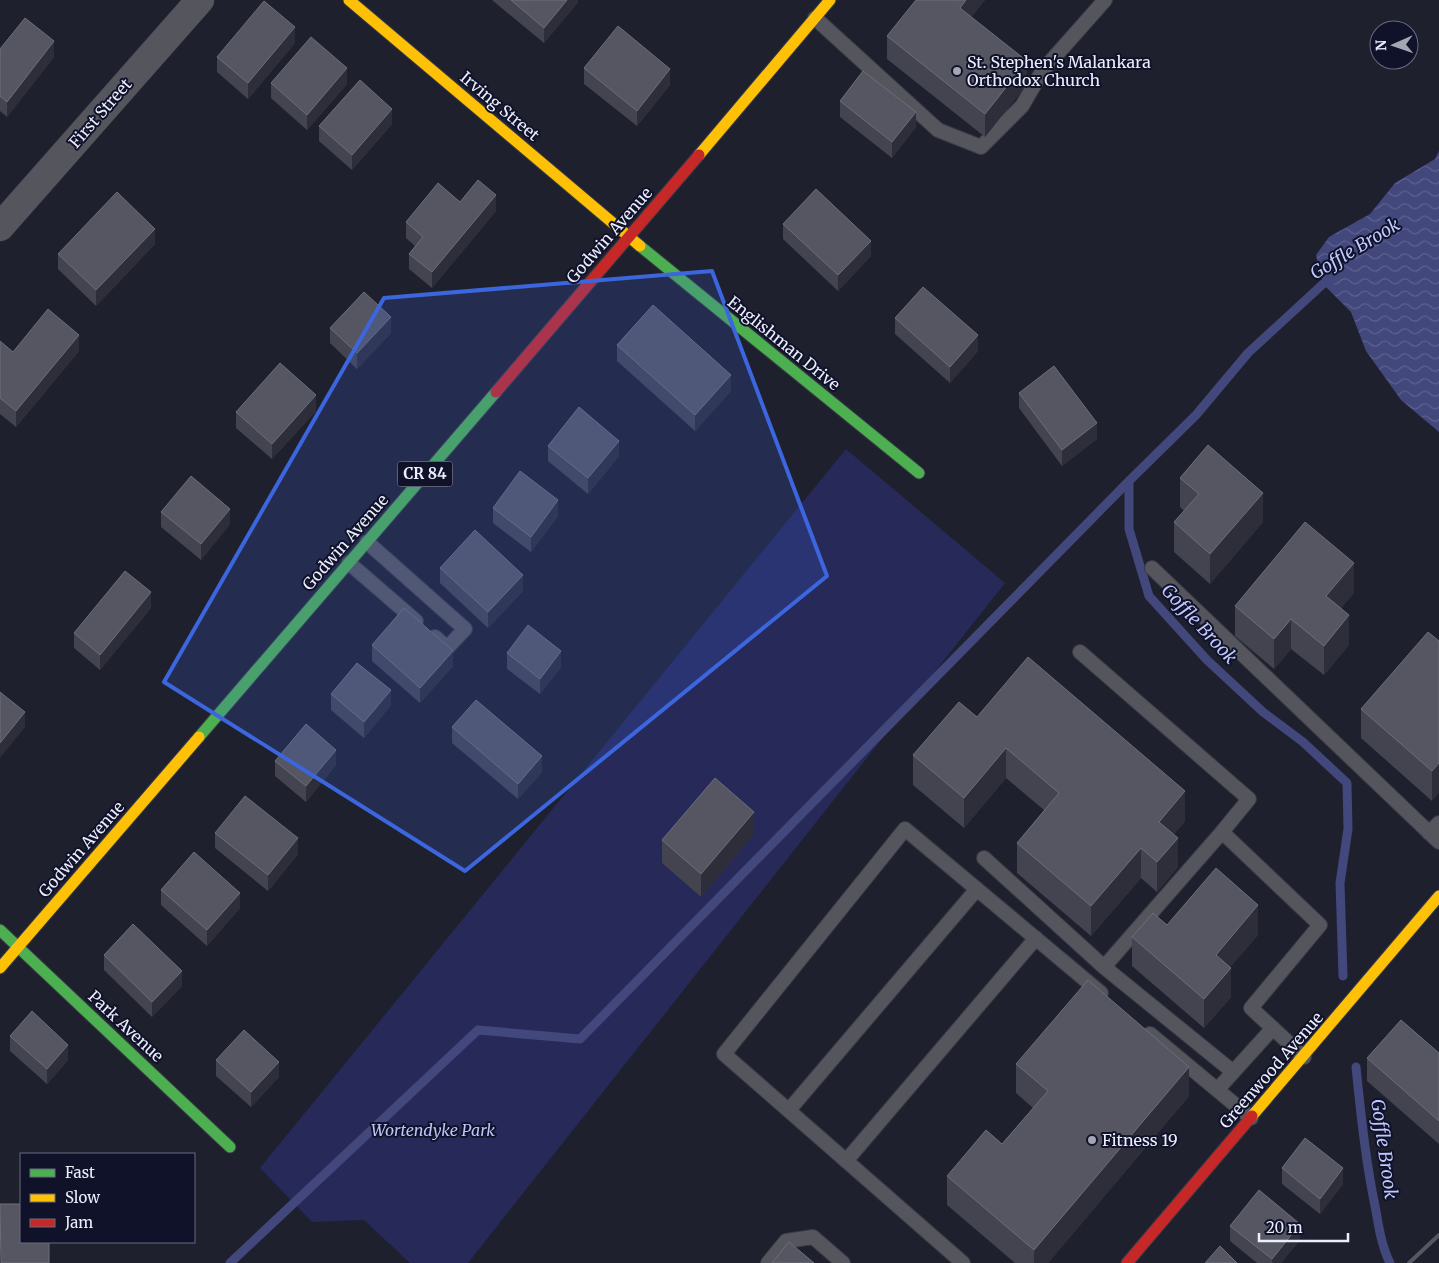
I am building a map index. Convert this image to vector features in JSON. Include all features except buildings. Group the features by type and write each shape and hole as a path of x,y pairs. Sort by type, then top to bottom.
{"street":[{"name":"First Street","path":"0,227 200,0"},
{"name":"Irving Street","path":"349,0 629,237"},
{"name":"Godwin Avenue","path":"0,968 629,237 830,0"},
{"name":"Englishman Drive","path":"629,237 919,473"},
{"name":"Greenwood Avenue","path":"1127,1263 1439,896"},
{"name":"Park Avenue","path":"0,930 230,1146"}],"lane":[{"path":"815,18 938,130 982,148 1022,106 1043,70 1105,0"},
{"path":"349,563 447,648 465,629 367,542"},
{"path":"1152,568 1436,833"},
{"path":"1080,652 1249,799 1104,967"},
{"path":"963,1263 724,1054 905,829 1111,1001"},
{"path":"1222,832 1320,925 1251,1008 1304,1057"},
{"path":"984,858 1104,967 1232,1071"},
{"path":"788,1110 977,889"},
{"path":"846,1161 1036,938"},
{"path":"1142,1027 1251,1118"},
{"path":"1217,1090 1232,1071 1273,1028"},
{"path":"768,1263 786,1241 813,1237 842,1263"}],"highlighted area":[{"path":"712,271 827,576 465,871 164,682 384,298"}],"green space":[{"name":"Wortendyke Park","path":"846,449 1005,583 468,1263 410,1263 364,1220 312,1222 260,1168"}],"water":[{"path":"1439,151 1439,432 1401,400 1366,351 1351,312 1323,284 1316,255 1329,237 1370,214 1395,183 1435,159"}],"waterway":[{"name":"Goffle Brook","path":"1333,279 1323,284 1248,353 1196,415 1129,481 1129,529 1149,596 1207,660 1263,712 1303,742 1347,783 1348,829 1340,883 1343,976"},
{"path":"230,1263 478,1030 580,1039 1129,481"},
{"name":"Goffle Brook","path":"1356,1067 1369,1176 1381,1238 1390,1263"}],"railway":[{"path":"1409,1263 1439,1235"}],"traffic: fast":[{"path":"640,246 919,473"},
{"path":"199,737 496,392"},
{"path":"0,930 230,1147"}],"traffic: slow":[{"path":"349,0 640,246"},
{"path":"699,155 830,0"},
{"path":"0,968 199,737"},
{"path":"1252,1116 1439,896"}],"traffic: jam":[{"path":"496,392 699,155"},
{"path":"1127,1263 1252,1116"}],"place":[{"name":"St. Stephen's Malankara Orthodox Church","path":"957,71"},
{"name":"Fitness 19","path":"1092,1140"}]}
